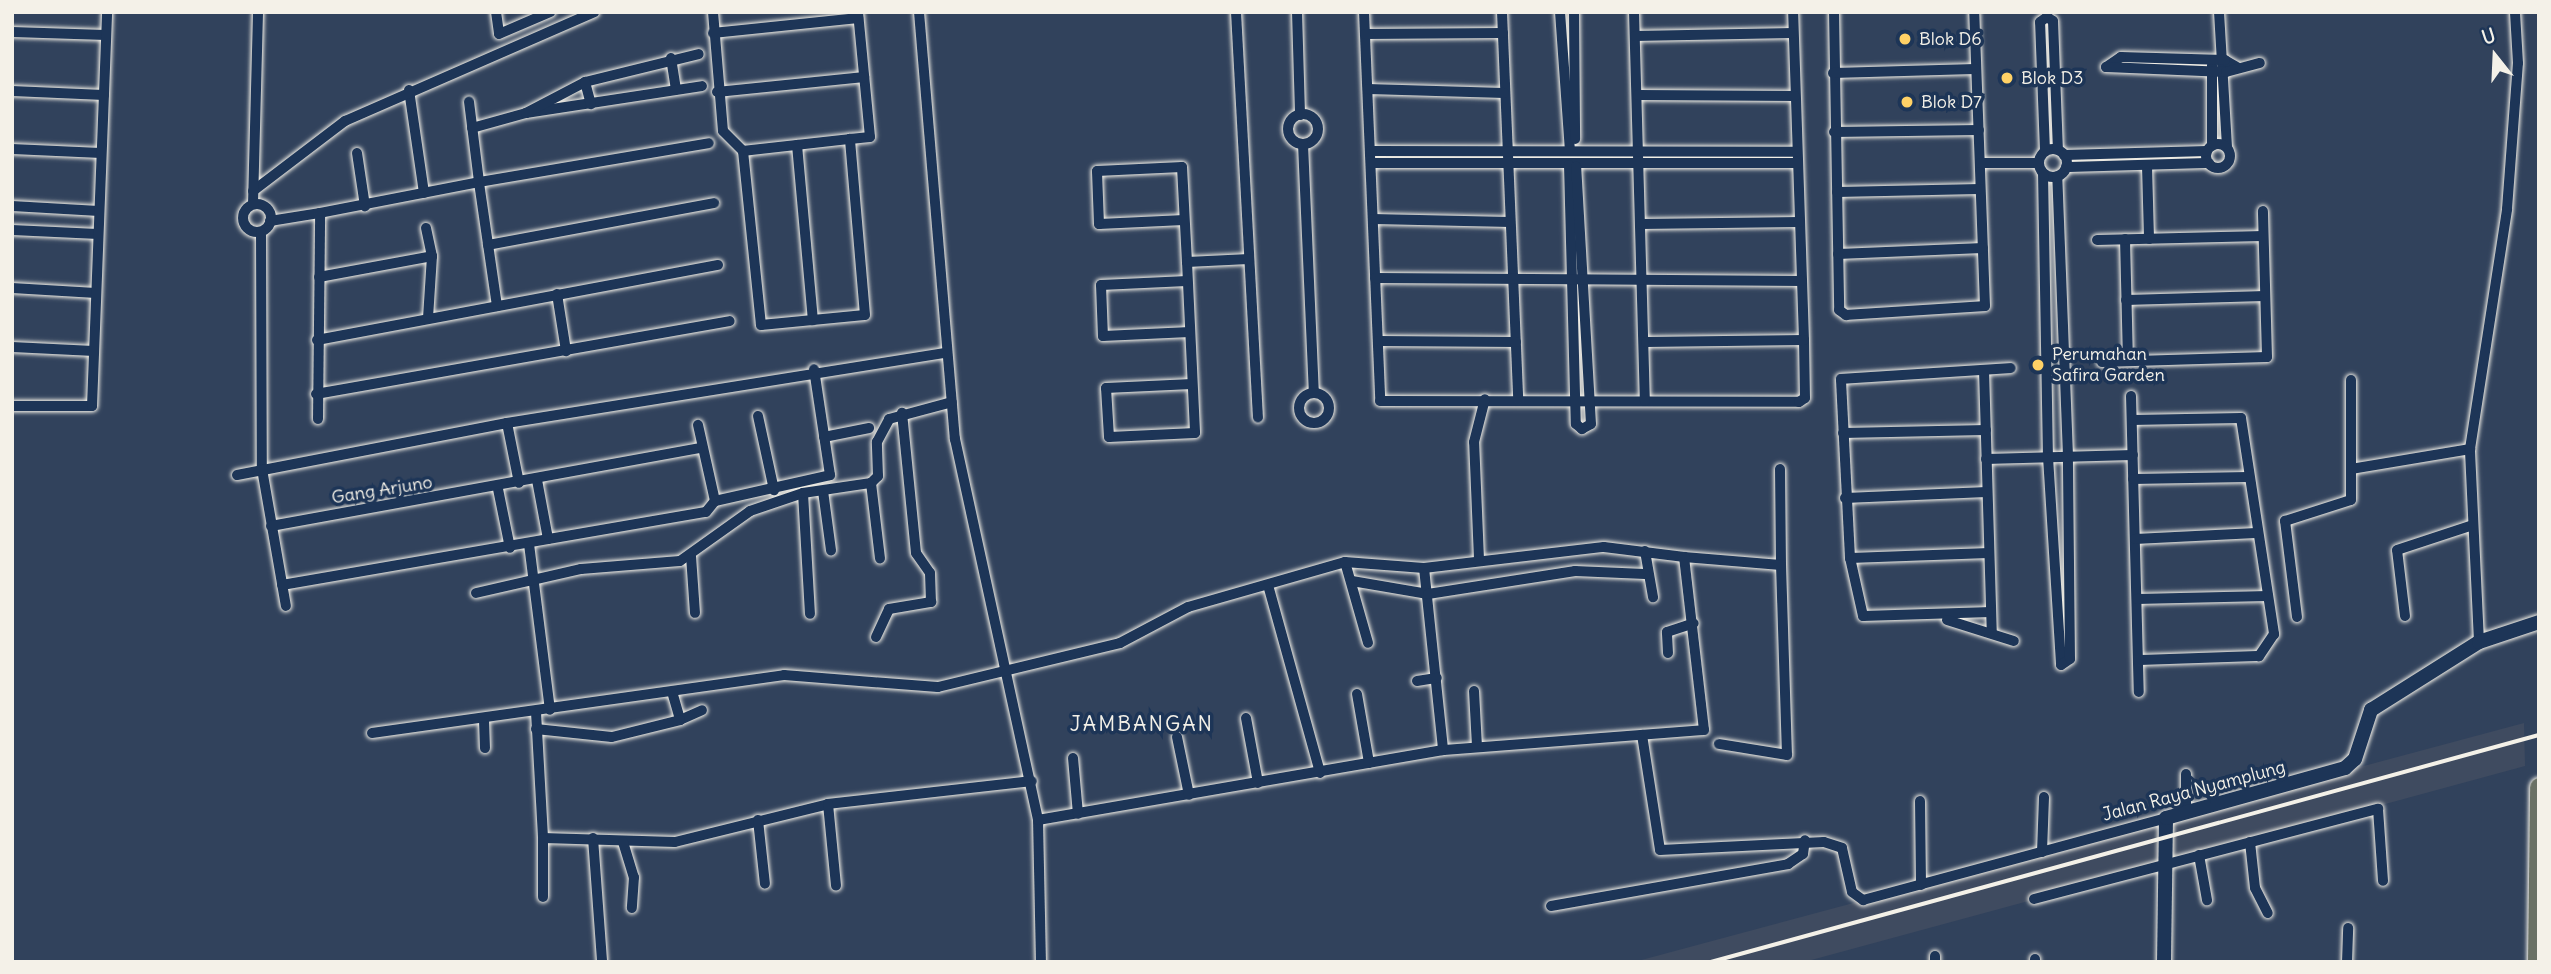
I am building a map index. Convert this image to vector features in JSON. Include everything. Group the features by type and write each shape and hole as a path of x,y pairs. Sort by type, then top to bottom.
{"highway":[{"path":"2537,957 2539,786"}],"street":[{"path":"12,406 89,409 94,351 107,12"},
{"path":"258,12 253,204 243,222 261,232"},
{"path":"496,12 499,34 550,12"},
{"path":"253,191 345,121 409,90 594,12"},
{"path":"713,12 712,33 723,131 743,152 761,326 865,315 850,139"},
{"path":"919,12 945,349 952,402 1007,681 1032,782 1038,820 1041,962"},
{"path":"1236,12 1258,417"},
{"path":"1297,12 1300,114 1289,134 1303,144"},
{"path":"1364,12 1380,401 1485,399 1801,402 1804,340 1793,12"},
{"path":"1502,12 1518,400"},
{"path":"1560,12 1561,36 1573,158 1585,280 1591,426 1582,429 1576,401 1572,280 1573,158 1575,35 1574,12"},
{"path":"1634,12 1646,342 1645,401"},
{"path":"1834,12 1833,73 1841,313 1981,309 1983,248 1973,12"},
{"path":"2209,153 2212,65 2219,48 2219,12"},
{"path":"2479,642 2470,449 2507,209 2518,63 2515,12"},
{"path":"712,33 858,15 870,137 743,152"},
{"path":"2066,167 2061,152 2053,21 2047,17 2040,22 2045,151 2041,168 2048,457 2057,661 2066,665 2068,456 2057,176 2066,167 2147,166 2227,147"},
{"path":"12,32 106,35"},
{"path":"1365,34 1503,33"},
{"path":"1635,36 1793,33"},
{"path":"1561,36 1575,35"},
{"path":"2045,151 2209,153 2224,166 2230,66 2219,48"},
{"path":"526,113 585,82 671,58 699,54"},
{"path":"2212,65 2106,67 2121,57 2230,66 2260,63"},
{"path":"671,58 676,90"},
{"path":"1833,73 1975,69"},
{"path":"717,92 864,77"},
{"path":"585,82 591,104"},
{"path":"472,128 526,113 702,86"},
{"path":"1368,89 1504,93"},
{"path":"409,90 424,193"},
{"path":"12,91 104,95"},
{"path":"1637,94 1795,96"},
{"path":"469,102 497,306"},
{"path":"1300,114 1313,118 1318,131 1303,144"},
{"path":"1835,132 1979,130"},
{"path":"286,606 262,469 261,232 270,221 709,143"},
{"path":"1303,144 1314,393"},
{"path":"797,145 813,320"},
{"path":"12,149 101,153"},
{"path":"1573,158 1639,150 1798,157"},
{"path":"1371,151 1639,163 1798,157"},
{"path":"357,153 365,206"},
{"path":"1371,163 1454,156"},
{"path":"1980,163 2041,168 2057,176"},
{"path":"2147,166 2149,239"},
{"path":"1184,220 1099,224 1097,171 1182,167 1195,433 1109,438 1106,388 1192,384"},
{"path":"1837,192 1980,189"},
{"path":"488,245 714,203"},
{"path":"253,204 266,208 270,221"},
{"path":"12,206 99,211"},
{"path":"2102,362 2267,356 2263,211"},
{"path":"318,419 316,394 320,213"},
{"path":"1373,219 1510,222"},
{"path":"1640,224 1800,222"},
{"path":"426,228 432,256 428,318"},
{"path":"12,230 98,234"},
{"path":"2097,240 2263,236"},
{"path":"2125,239 2128,360"},
{"path":"1838,254 1983,248"},
{"path":"319,277 432,256"},
{"path":"1186,262 1249,259"},
{"path":"317,340 718,265"},
{"path":"1375,278 1513,282 1802,281"},
{"path":"1187,281 1101,285 1102,323 1103,336 1190,332"},
{"path":"12,288 96,293"},
{"path":"557,294 566,351"},
{"path":"2126,300 2265,296"},
{"path":"316,394 730,321"},
{"path":"1646,342 1804,340"},
{"path":"1378,341 1516,342"},
{"path":"12,347 94,351"},
{"path":"237,475 507,423 945,349"},
{"path":"1991,612 1939,618 1865,618 1850,558 1845,498 1843,376 2011,368"},
{"path":"1984,370 1992,632"},
{"path":"282,585 699,515 715,501 774,490 830,475 812,371"},
{"path":"2297,617 2285,521 2350,502 2351,380"},
{"path":"2131,396 2139,692"},
{"path":"1479,559 1474,442 1485,399"},
{"path":"476,593 536,580 691,555 750,510 803,493 871,484 878,476 881,431 902,414 952,402"},
{"path":"876,636 889,610 931,602 930,573 916,553 902,414"},
{"path":"758,416 774,490"},
{"path":"2132,420 2238,416 2274,638 2262,654 2138,660"},
{"path":"507,423 519,483"},
{"path":"698,425 715,501"},
{"path":"824,437 869,428"},
{"path":"1843,433 1986,430"},
{"name":"Gang Arjuno","path":"271,526 498,489 702,448"},
{"path":"2351,469 2470,449"},
{"path":"1986,459 2133,455"},
{"path":"1719,744 1787,749 1780,469"},
{"path":"2133,479 2248,477"},
{"path":"537,480 548,539"},
{"path":"871,484 880,558"},
{"path":"498,489 510,548"},
{"path":"823,491 831,550"},
{"path":"1845,498 1987,492"},
{"path":"803,493 810,614"},
{"path":"2406,616 2397,550 2472,523"},
{"path":"2135,539 2256,533"},
{"path":"529,544 536,580 550,710"},
{"path":"1850,558 1989,553"},
{"path":"691,555 695,613"},
{"path":"536,721 550,710 673,695 785,675 836,675 920,690 1007,681 1120,643 1188,607 1271,594 1349,572 1426,582 1574,561 1604,560 1645,564 1684,557 1781,565"},
{"path":"1038,820 1443,750 1700,730 1684,625 1684,557"},
{"path":"1349,572 1426,582 1479,559 1527,566 1604,560 1645,564"},
{"path":"1645,564 1653,597"},
{"path":"1349,572 1368,643"},
{"path":"1426,582 1443,750"},
{"path":"1271,594 1320,773"},
{"path":"2137,599 2268,596"},
{"path":"1939,618 1992,632 2014,641"},
{"name":"Jalan Raya Nyamplung","path":"1805,840 1836,846 1859,899 1921,885 2345,768 2355,759 2371,710 2479,642 2539,622"},
{"path":"1668,653 1667,632 1684,625"},
{"path":"1417,681 1437,678"},
{"path":"1474,691 1477,747"},
{"path":"1357,694 1369,763"},
{"path":"673,695 679,716"},
{"path":"372,733 484,720 536,721 612,737 702,710"},
{"path":"1246,718 1258,783"},
{"path":"484,720 485,741"},
{"path":"536,721 543,897"},
{"path":"1551,906 1788,864 1803,854 1805,840 1660,849 1642,735"},
{"path":"1177,737 1189,795"},
{"path":"1073,758 1078,814"},
{"path":"2186,774 2186,812"},
{"path":"542,838 675,842 828,804 1032,782"},
{"path":"2042,852 2044,797"},
{"path":"1920,801 1921,885"},
{"path":"828,804 836,886"},
{"path":"2034,899 2380,810 2383,881"},
{"path":"2164,962 2168,863 2166,818"},
{"path":"758,820 765,884"},
{"path":"593,838 602,962"},
{"path":"623,842 634,877 632,908"},
{"path":"2250,842 2255,888 2269,913"},
{"path":"2199,855 2207,900"},
{"path":"2347,962 2348,928"}],"shaded area":[{"path":"2524,723 2525,766 1804,962 1634,962"}],"railway":[{"path":"1711,962 2539,735"}],"place":[{"name":"Blok D6","path":"1905,39"},
{"name":"Blok D3","path":"2007,78"},
{"name":"Blok D7","path":"1907,102"},
{"name":"Perumahan Safira Garden","path":"2038,365"}],"district":[{"name":"JAMBANGAN","path":"1142,724"}]}
